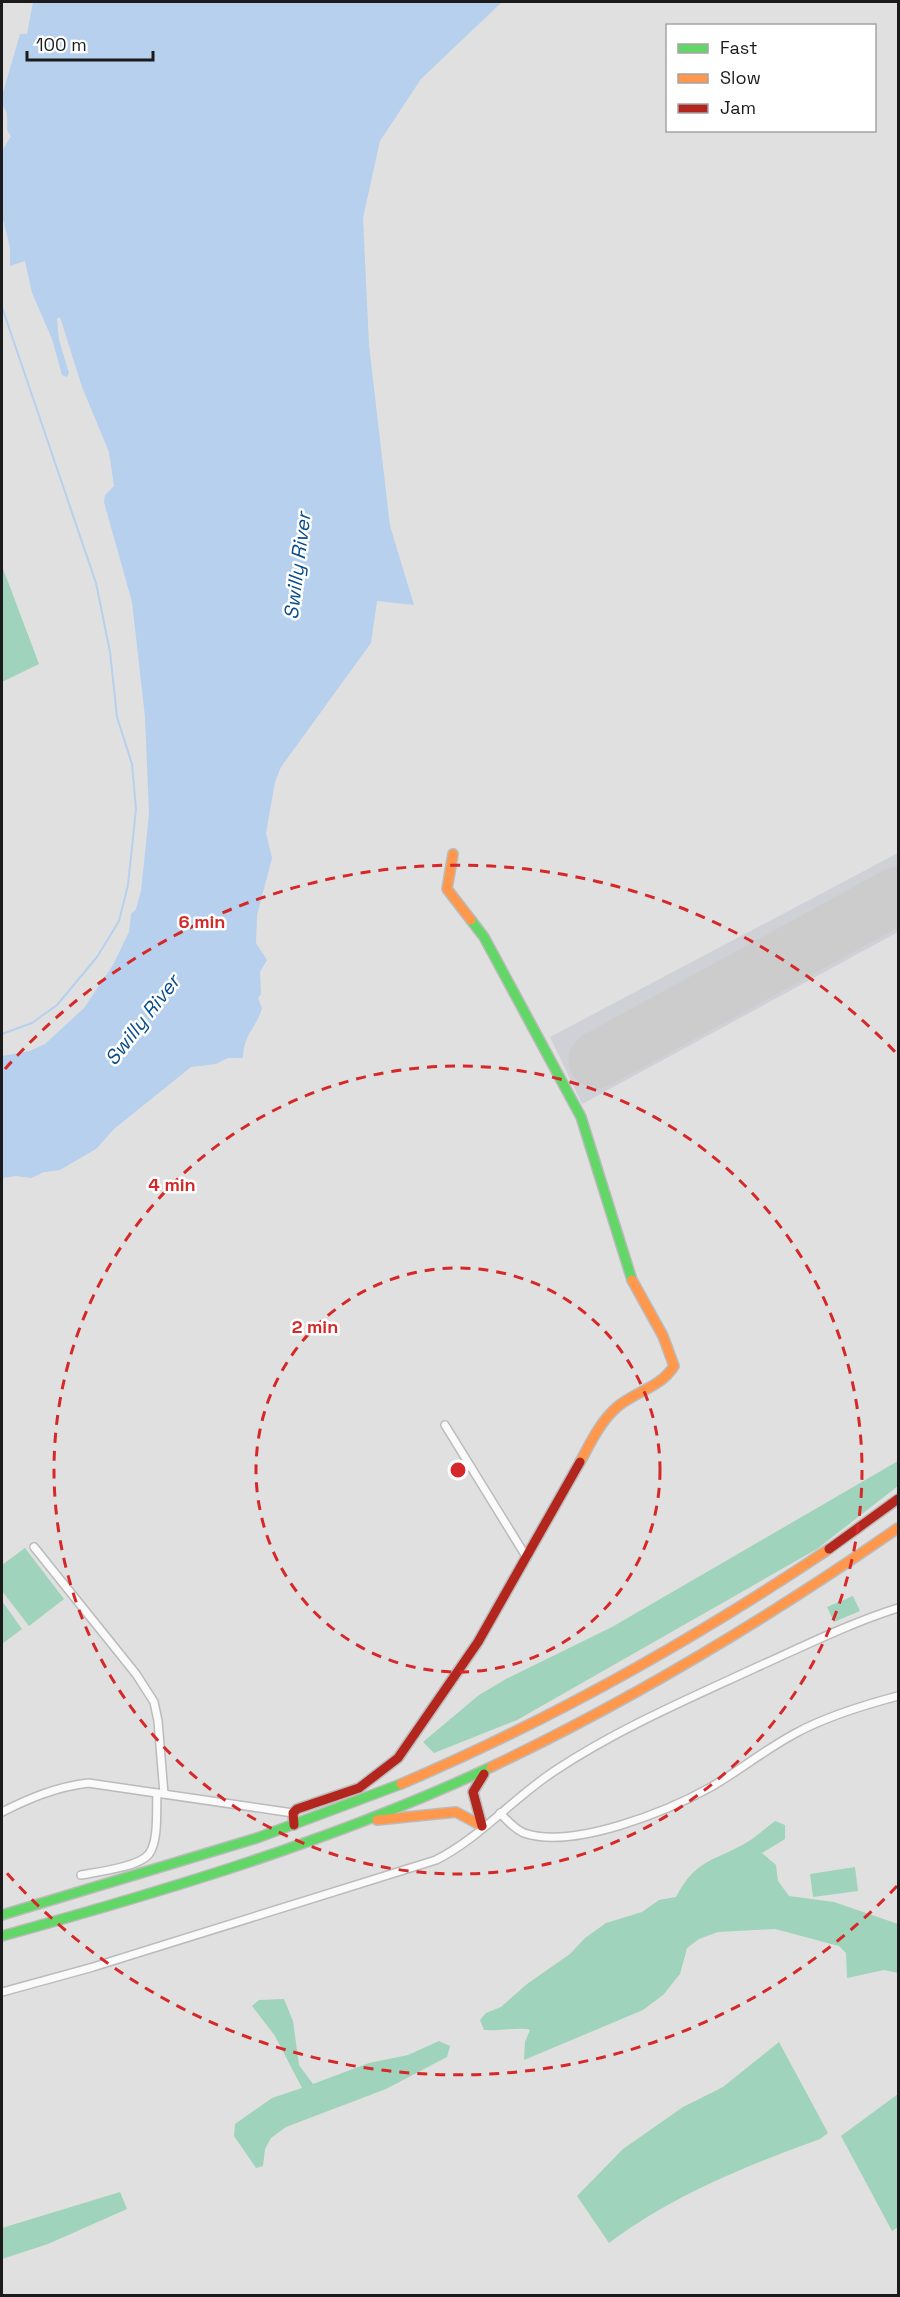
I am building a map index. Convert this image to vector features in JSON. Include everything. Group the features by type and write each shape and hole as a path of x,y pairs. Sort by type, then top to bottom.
{"main road":[{"path":"294,1826 293,1813 359,1788 398,1758 450,1686 527,1558 604,1420 618,1406 669,1376 674,1359 629,1275 592,1146 581,1118 484,937 447,889 453,854"},
{"path":"2,1915 183,1863 294,1826 442,1766 574,1704 738,1608 898,1499"},
{"path":"2,1936 213,1875 364,1821 493,1766 682,1669 804,1594 898,1528"},
{"path":"482,1826 473,1804 473,1788 478,1778 493,1766"},
{"path":"364,1821 456,1812 482,1826"}],"street":[{"path":"446,1425 527,1558"},
{"path":"34,1547 136,1674 154,1702 158,1721 161,1794 153,1845 148,1855 131,1864 81,1875"},
{"path":"2,1992 93,1967 381,1879 450,1853 557,1769 679,1702 898,1608"},
{"path":"500,1813 513,1827 534,1835 562,1836 598,1830 646,1815 699,1793 811,1725 898,1696"},
{"path":"2,1812 42,1793 64,1786 88,1783 293,1813"}],"shaded area":[{"path":"898,853 898,932 582,1104 550,1037"}],"green space":[{"path":"2,566 39,664 2,682"},
{"path":"898,1461 898,1486 817,1549 517,1720 434,1753 423,1742 479,1695 506,1679 612,1627"},
{"path":"25,1548 64,1599 29,1626 2,1591 2,1565"},
{"path":"853,1596 860,1611 834,1622 827,1607"},
{"path":"2,1601 22,1629 2,1644"},
{"path":"775,1821 785,1825 785,1839 762,1853 776,1865 778,1881 789,1896 834,1902 898,1924 898,1973 884,1970 847,1978 846,1953 839,1946 775,1929 718,1932 699,1939 687,1948 680,1974 663,1995 643,2010 524,2060 525,2042 530,2030 484,2030 480,2020 486,2013 501,2007 527,1984 570,1954 585,1938 606,1923 642,1912 659,1900 676,1897 691,1874 699,1867 749,1841"},
{"path":"855,1867 858,1891 813,1897 810,1874"},
{"path":"284,1999 293,2021 299,2065 313,2084 369,2063 408,2055 439,2041 450,2046 447,2057 386,2089 286,2127 271,2138 265,2149 263,2166 256,2168 234,2136 235,2124 272,2098 302,2088 275,2036 252,2006 259,2000"},
{"path":"779,2042 828,2133 820,2139 738,2171 684,2196 609,2243 577,2196 623,2149 683,2107 723,2087"},
{"path":"898,2094 898,2227 892,2231 841,2136"},
{"path":"120,2192 127,2209 48,2244 2,2259 2,2228"}],"water":[{"name":"Swilly River","path":"33,2 502,2 421,79 380,141 363,218 369,345 390,526 414,605 377,601 371,643 281,767 275,782 266,833 272,858 257,915 256,943 267,960 260,972 261,994 258,998 262,1008 245,1043 243,1058 228,1058 216,1064 191,1067 114,1129 96,1149 60,1170 44,1172 31,1178 16,1176 2,1178 2,1056 30,1051 45,1044 84,1008 113,965 129,932 131,914 136,909 141,891 149,814 145,717 132,602 104,502 105,495 114,486 109,452 82,387 60,317 57,319 59,340 69,373 67,377 62,375 52,339 32,293 25,261 10,266 10,247 2,216 2,151 11,136 7,129 7,113 2,104 2,96 20,34 27,34"}],"waterway":[{"path":"2,307 96,583 110,652 117,717 132,764 136,809 128,885 119,921 97,957 57,1005 32,1023 2,1034"}],"runway":[{"path":"597,1060 898,895"}],"traffic: fast":[{"path":"471,920 484,937 581,1117 632,1280"},
{"path":"2,1936 250,1862 372,1818 491,1767"},
{"path":"2,1915 257,1838 401,1784"}],"traffic: slow":[{"path":"453,854 447,889 471,920"},
{"path":"580,1462 596,1433 611,1413 624,1402 662,1379 674,1366 663,1336 632,1280"},
{"path":"491,1767 597,1714 699,1656 800,1594 898,1528"},
{"path":"401,1784 512,1733 620,1677 726,1615 829,1549"},
{"path":"377,1820 456,1812 482,1826"}],"traffic: jam":[{"path":"294,1825 293,1813 297,1809 359,1788 398,1758 478,1642 580,1462"},
{"path":"829,1549 898,1499"},
{"path":"482,1826 473,1792 484,1774"}]}
